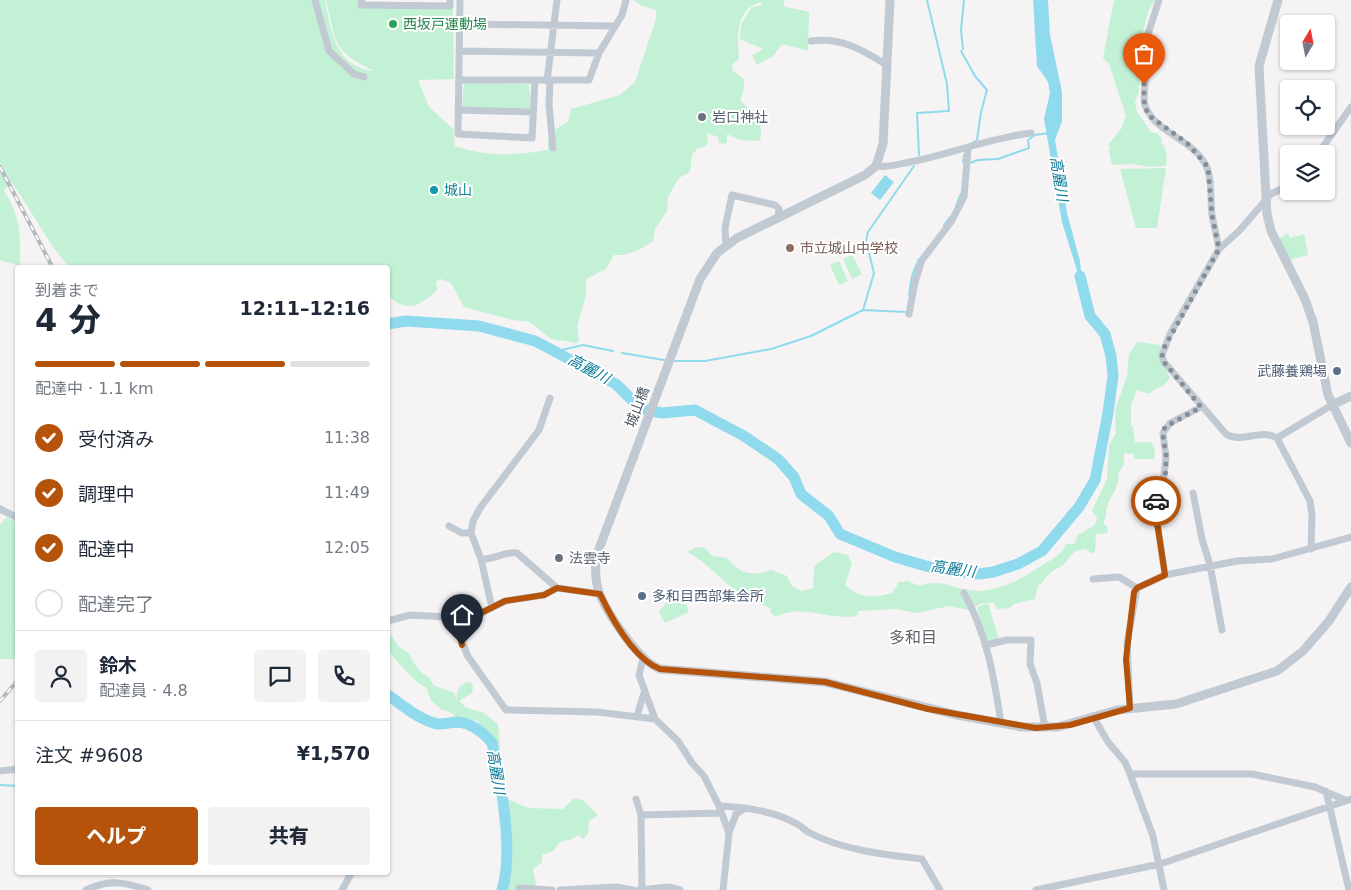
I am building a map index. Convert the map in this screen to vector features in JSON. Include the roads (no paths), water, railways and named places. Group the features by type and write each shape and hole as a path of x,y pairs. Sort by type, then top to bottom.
{"street":[{"path":"316,0 328,51 354,74 364,77"},
{"path":"362,0 361,5 450,6 450,0"},
{"path":"460,0 458,134 532,138 534,80"},
{"path":"553,148 548,81 557,0"},
{"path":"459,80 589,80 599,53 622,15 626,0"},
{"path":"890,0 884,144 876,166 884,167 968,148 981,143 1031,133"},
{"path":"1159,0 1148,34 1145,108 1152,120 1187,143 1208,167 1212,215 1219,249"},
{"path":"1278,0 1259,66 1266,199 1271,231 1299,284 1313,322 1332,405 1351,443"},
{"path":"460,24 616,26"},
{"path":"811,41 844,42 887,65"},
{"path":"459,51 599,53"},
{"path":"1324,145 1351,107"},
{"path":"458,110 533,112"},
{"path":"909,314 915,282 922,260 951,222 964,196 968,148"},
{"name":"城山橋","path":"600,594 595,573 596,557 703,274 711,261 726,245 864,175 876,166"},
{"path":"1280,190 1266,199 1239,231 1219,249 1170,334 1162,356 1164,362 1201,407 1230,436 1234,438 1264,434 1277,438 1310,501 1312,515 1311,549"},
{"path":"726,245 725,228 732,195 775,205 779,209 778,217"},
{"path":"1277,438 1332,405 1351,396"},
{"path":"492,608 481,560 470,533 473,521 480,508 539,430 550,398"},
{"path":"1165,575 1158,528 1153,510 1162,492 1166,457 1163,432 1170,423 1201,407"},
{"path":"1193,493 1202,539 1210,565 1222,630"},
{"path":"0,508 15,516"},
{"path":"449,526 462,533 470,533"},
{"path":"1137,588 1165,575 1210,565 1272,559 1351,537"},
{"path":"481,560 487,560 510,552 517,553 557,588 600,594 635,651 651,666 662,670 825,682 928,709 1001,723 1045,728 1070,725 1130,708 1176,704 1277,671 1303,652 1329,621 1351,587"},
{"path":"1094,579 1119,577 1137,588"},
{"path":"390,620 410,615 448,617 455,620 475,616 505,601 544,595 557,588"},
{"path":"1130,708 1127,643 1137,588"},
{"path":"964,592 978,617 986,645 1001,723"},
{"path":"455,620 467,655 506,710 577,711 655,719"},
{"path":"986,645 1008,640 1030,640 1030,664 1037,683 1045,728"},
{"path":"643,659 639,675 655,719 678,741 692,763 704,776 729,834"},
{"path":"637,716 644,693"},
{"path":"1094,718 1108,742 1125,762 1130,774 1153,836 1164,890"},
{"path":"1,773 15,770"},
{"path":"1130,774 1252,774 1326,791 1348,799"},
{"path":"1326,791 1349,890"},
{"path":"636,799 641,814 642,890"},
{"path":"1036,890 1160,864 1348,799"},
{"path":"723,890 729,834 736,814 745,808"},
{"path":"641,814 745,808 787,819 810,833 859,850 922,859 940,890"},
{"path":"342,890 350,875"},
{"path":"86,890 110,882 126,882 148,890"},
{"path":"560,890 616,887 642,890 668,887 680,890"},
{"path":"519,888 552,890"}],"water":[{"name":"高麗川","path":"1033,0 1048,0 1050,35 1062,92 1062,121 1055,140 1067,213 1080,261 1083,290 1062,222 1044,119 1050,93 1048,82 1037,66"},
{"path":"885,175 894,182 880,200 871,193"}],"waterway":[{"path":"919,155 917,113 949,111 947,84 927,0"},
{"path":"963,49 961,30 964,0"},
{"path":"961,51 975,76 987,90 981,112 977,140 972,143"},
{"path":"970,163 978,160 998,159 1029,148 1028,140 1035,135 1049,133"},
{"path":"963,162 964,155"},
{"path":"863,310 874,273 866,241 868,232 914,166"},
{"path":"956,206 961,194"},
{"path":"944,225 950,217"},
{"path":"909,295 912,276 919,259"},
{"name":"高麗川","path":"390,324 406,321 479,326 535,341 616,384 641,409 662,413 695,410 744,436 778,459 794,477 801,494 829,516 840,534 895,557 933,568 979,574 993,572 1018,564 1042,551 1079,507 1095,480 1113,376 1111,356 1105,334 1090,316 1080,276"},
{"path":"675,361 705,361 771,349 811,336 863,310 906,312"},
{"path":"553,352 583,345 613,351"},
{"path":"622,353 664,360"},
{"name":"高麗川","path":"390,696 428,721 437,724 457,722 472,726 485,735 492,743 505,817 507,856 502,890"},
{"path":"0,785 15,786"}],"railway":[{"path":"0,167 51,265"},
{"path":"0,701 15,684"}],"place":[{"name":"西坂戸運動場","path":"393,24"},
{"name":"岩口神社","path":"702,117"},
{"name":"城山","path":"434,190"},
{"name":"市立城山中学校","path":"790,248"},
{"name":"武藤養鶏場","path":"1337,371"},
{"name":"法雲寺","path":"559,558"},
{"name":"多和目西部集会所","path":"642,596"}],"district":[{"name":"多和目","path":"913,637"}]}
